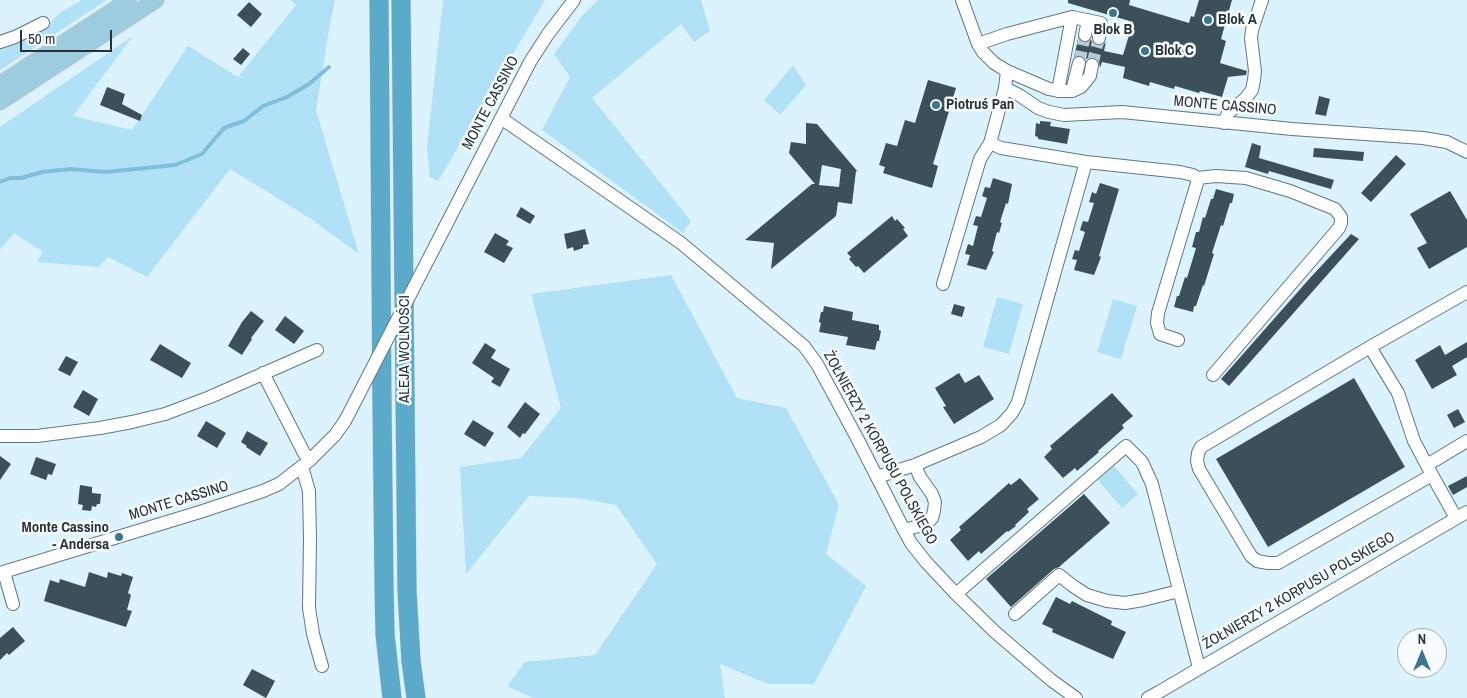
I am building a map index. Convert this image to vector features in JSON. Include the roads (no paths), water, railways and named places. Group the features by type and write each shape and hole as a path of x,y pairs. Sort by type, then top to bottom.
{"highway":[{"name":"ALEJA WOLNOŚCI","path":"379,0 384,585 392,698"},
{"name":"ALEJA WOLNOŚCI","path":"401,0 407,591 411,661 416,698"}],"main road":[{"path":"0,84 129,0"},
{"path":"0,102 156,0"}],"street":[{"name":"MONTE CASSINO","path":"2,573 248,496 279,484 306,463 335,435 345,421 530,62 574,0"},
{"path":"962,0 978,44 983,52 994,63 1007,71 1050,89 1072,90 1081,87 1090,76 1092,65"},
{"path":"1224,123 1228,113 1245,99 1252,90 1254,71 1251,38 1262,0"},
{"path":"978,44 1007,34 1072,18 1101,23 1099,38"},
{"path":"1058,90 1072,18"},
{"path":"1085,35 1088,20"},
{"path":"0,42 43,23"},
{"path":"1072,90 1080,62"},
{"path":"943,284 980,159 990,144 1005,88 1007,71"},
{"name":"MONTE CASSINO","path":"1005,88 1038,108 1064,115 1122,112 1224,123 1423,138 1447,142 1467,152"},
{"name":"ŻOŁNIERZY 2 KORPUSU POLSKIEGO","path":"501,118 681,243 804,346 817,364 911,543 956,594 995,632 1050,680 1076,698"},
{"path":"990,144 1001,148 1086,162 1180,172 1192,174 1197,178 1198,183 1158,313 1157,323 1160,334 1178,340"},
{"path":"877,477 915,465 981,437 1001,425 1012,413 1018,402 1086,162"},
{"path":"1197,178 1216,176 1246,178 1290,191 1335,208 1341,217 1339,228 1213,375"},
{"path":"1467,292 1201,447 1197,461 1199,469 1251,556 1257,561 1278,563 1430,470 1467,441"},
{"path":"1370,347 1398,393 1414,441 1430,470 1462,515"},
{"path":"0,436 44,435 132,422 165,414 210,397 317,350"},
{"path":"263,373 304,453 309,491 309,608 313,634 322,666"},
{"path":"956,594 1126,446 1142,462 1152,484 1199,668"},
{"path":"904,530 926,524 932,518 934,511 935,502 932,494 928,485 920,477 915,465"},
{"name":"ŻOŁNIERZY 2 KORPUSU POLSKIEGO","path":"1148,698 1462,515"},
{"path":"2,573 13,604"},
{"path":"1015,614 1059,574 1087,595 1107,601 1143,600 1179,591"}],"waterway":[{"path":"0,182 10,178 21,178 42,172 70,169 106,172 175,165 202,154 224,128 244,121 263,106 287,97 309,84 329,67"}],"tunnel":[{"path":"1079,63 1085,35"},
{"path":"1092,65 1099,38"}],"place":[{"name":"Blok B","path":"1113,13"},
{"name":"Blok A","path":"1208,20"},
{"name":"Blok C","path":"1145,51"},
{"name":"Piotruś Pan","path":"936,105"},
{"name":"Monte Cassino - Andersa","path":"119,537"}]}
